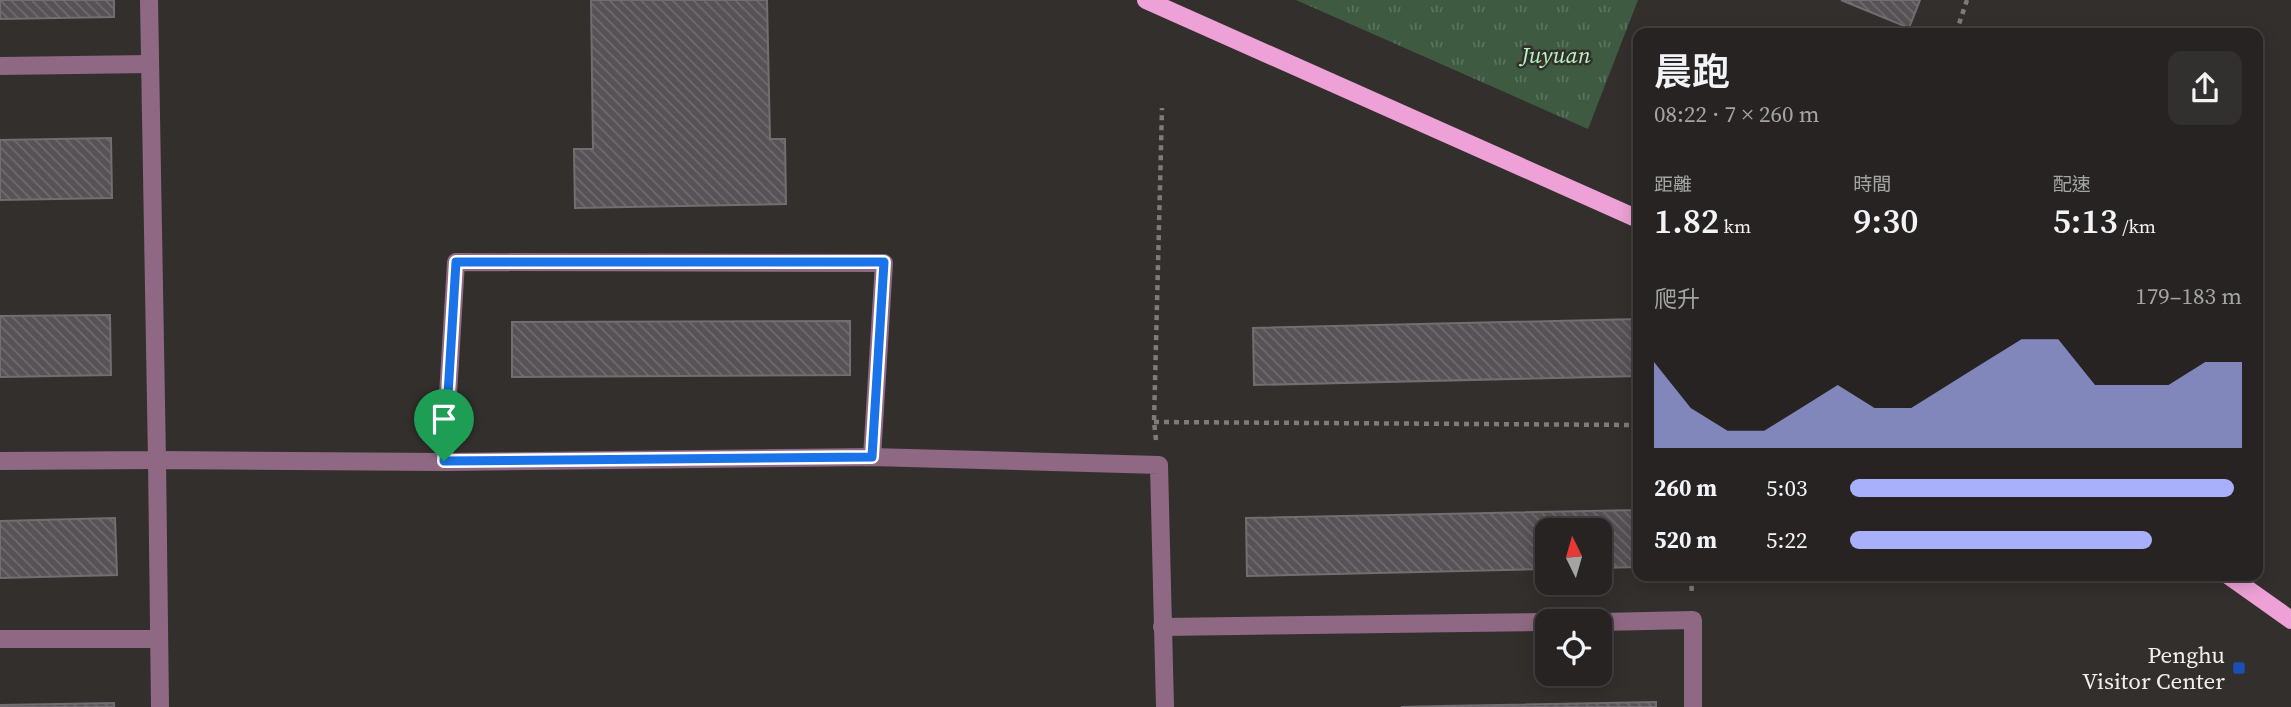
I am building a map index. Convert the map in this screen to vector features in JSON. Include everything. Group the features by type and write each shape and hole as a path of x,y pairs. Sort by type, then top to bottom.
{"main road":[{"path":"1146,0 1633,217"},
{"path":"2237,581 2291,620"}],"lane":[{"path":"149,0 160,707"},
{"path":"0,66 150,64"},
{"path":"444,461 456,262 884,262 872,457"},
{"path":"0,461 872,457 1159,465 1165,707"},
{"path":"1612,622 1693,621 1693,707"},
{"path":"1162,627 1535,622"},
{"path":"0,639 158,639"}],"path":[{"path":"1958,28 1967,0"},
{"path":"1159,465 1154,422 1161,108"},
{"path":"1154,422 1633,425"}],"green space":[{"name":"Juyuan","path":"1296,0 1638,0 1588,129"}],"building":[{"path":"0,0 114,0 114,17 0,19"},
{"path":"591,0 767,0 770,139 785,139 786,204 575,208 574,149 593,149"},
{"path":"1841,0 1920,0 1909,28"},
{"path":"111,138 112,198 0,200 0,140"},
{"path":"110,315 111,375 0,377 0,316"},
{"path":"1633,319 1633,376 1254,385 1253,328"},
{"path":"850,321 850,375 512,377 512,322"},
{"path":"1633,510 1633,567 1612,568 1612,518 1535,518 1535,569 1247,576 1246,518"},
{"path":"115,518 117,575 0,578 0,521"},
{"path":"1656,702 1656,707 1401,707 1442,706"},
{"path":"114,703 114,707 0,707 0,705"}],"place":[{"name":"Penghu Visitor Center","path":"2239,668"}],"route":[{"path":"456,262 884,262 872,457 444,461 456,262"}]}
